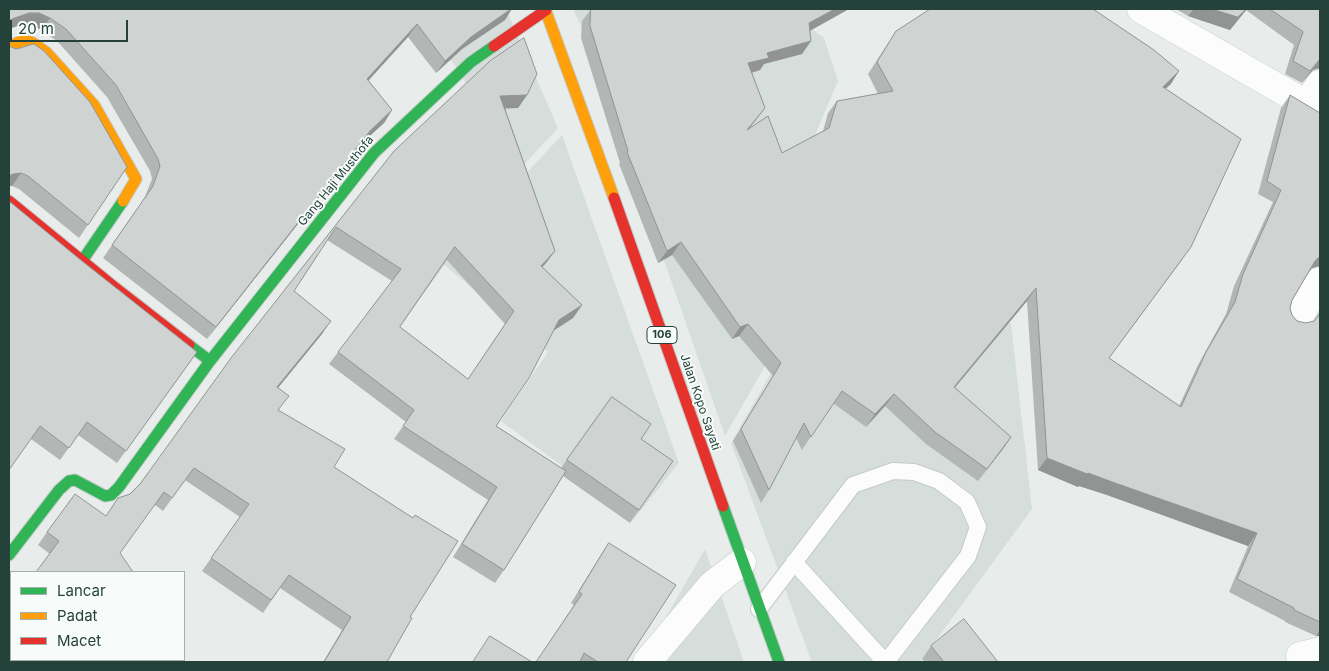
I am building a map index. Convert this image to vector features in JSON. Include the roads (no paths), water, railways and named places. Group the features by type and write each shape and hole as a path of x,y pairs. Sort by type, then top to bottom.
{"street":[{"name":"Gang Haji Musthofa","path":"9,555 59,490 69,481 75,480 105,496 111,495 119,487 213,358 374,153 471,62 547,9"},
{"name":"Jalan Kopo Sayati","path":"547,9 779,662"},
{"path":"1145,10 1316,100"},
{"path":"9,46 25,40 46,52 94,105 136,179 131,190 82,261"},
{"path":"9,201 82,261 213,358"},
{"path":"1297,320 1320,281"},
{"path":"646,662 712,585 742,562"}],"lane":[{"path":"759,609 794,562 853,485 893,471 914,472 939,481 967,502 978,527 968,556 885,662 794,562"}]}
